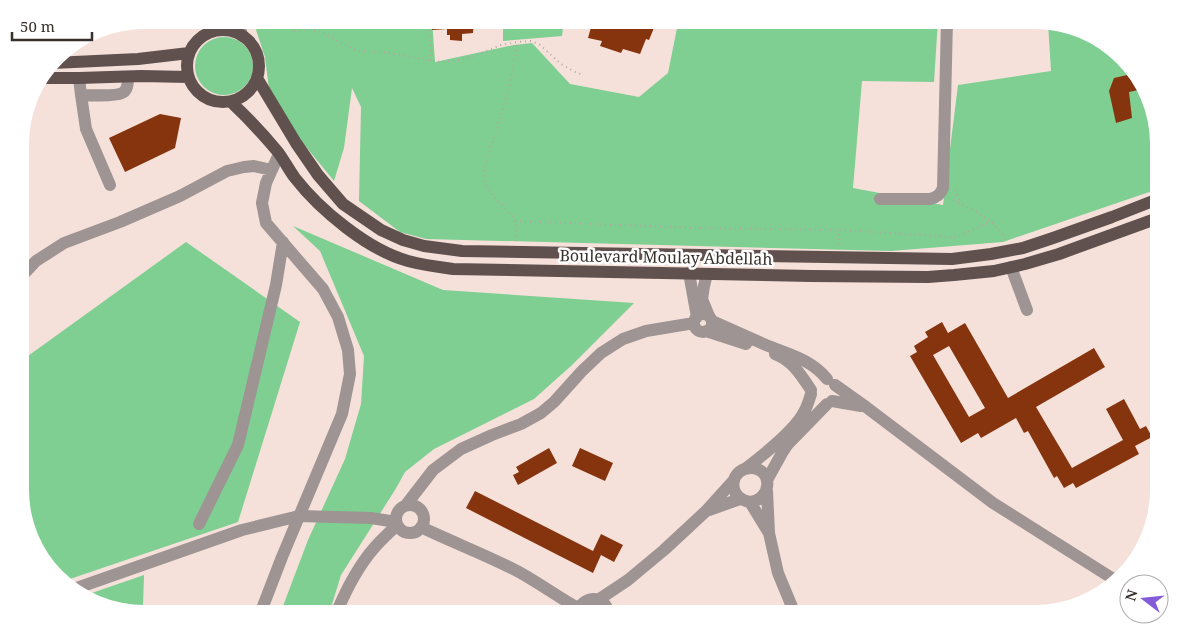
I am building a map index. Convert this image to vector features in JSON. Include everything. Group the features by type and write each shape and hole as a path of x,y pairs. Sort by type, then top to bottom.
{"main road":[{"path":"219,29 207,34 193,45 189,53 187,65 188,78 198,93 213,102 231,102 247,94 257,78 259,69 255,50 250,42 230,29"},
{"path":"63,63 138,59 189,53"},
{"path":"50,78 128,76 188,78"},
{"name":"Boulevard Moulay Abdellah","path":"257,78 296,143 318,175 343,204 381,230 403,240 424,246 462,250 944,259 991,254 1023,248 1150,202"},
{"name":"Boulevard Moulay Abdellah","path":"231,102 251,120 295,177 325,211 367,242 385,252 406,261 453,269 928,277 1012,267 1059,254 1150,221"}],"street":[{"path":"240,29 242,36"},
{"path":"880,199 936,198 943,188 947,29"},
{"path":"81,95 120,94 126,91 128,76"},
{"path":"79,78 86,129 110,185"},
{"path":"264,605 342,414 350,374 348,350 338,317 323,289 266,223 262,203 266,183 279,154"},
{"path":"29,268 36,261 64,243 120,222 180,196 227,172 254,166 272,170"},
{"path":"199,524 238,445 276,285 284,242"},
{"path":"1012,267 1027,310"},
{"path":"690,273 703,322 744,343 781,356 801,374 815,401 822,404 829,402 866,407"},
{"path":"703,322 702,299 707,274"},
{"path":"340,605 357,573 374,548 403,517 433,470 461,449 521,424 541,413 554,402 601,352 623,339 646,331 703,322 748,337 814,365 831,382 993,503 1111,577"},
{"path":"581,605 584,601 598,600 628,580 664,550 706,511 737,475 761,457 795,425 804,412 813,384 818,380 831,382"},
{"path":"706,511 760,499 788,444 835,398 836,392 831,382"},
{"path":"745,469 756,469 761,472 767,486 769,533 778,573 791,605"},
{"path":"734,480 736,495 745,501 769,533"},
{"path":"81,587 242,530 299,516 371,518 424,514 424,523 414,532 403,517"},
{"path":"421,527 520,573 568,605"},
{"path":"613,605 628,580"},
{"path":"598,600 605,605"}],"path":[{"path":"294,31 308,29 321,32 360,51 383,52 431,61 451,62 501,45 530,41 539,44 561,64 583,75"},
{"path":"430,29 431,61"},
{"path":"516,251 515,220 493,197 486,186 483,176 509,89 518,42"},
{"path":"940,193 992,221 999,228 1006,241"},
{"path":"515,220 689,227 838,230 952,238 961,236 992,221"},
{"path":"838,230 838,257"}],"green space":[{"path":"433,29 435,62 532,43 570,84 639,97 668,73 677,29 937,29 934,82 862,81 853,188 943,205 958,85 1051,71 1048,30 1057,31 1072,35 1099,48 1111,57 1135,86 1146,114 1149,129 1150,192 1003,242 891,251 426,239 400,232 359,201 361,107 352,88 344,148 334,181 298,137 269,89 265,57 256,30"},
{"path":"503,29 563,29 562,36 503,41"},
{"path":"224,37 235,39 245,45 251,55 253,66 251,77 245,87 235,93 224,95 213,93 203,87 197,77 195,66 197,55 203,45 213,39"},
{"path":"293,226 443,290 634,303 571,366 534,399 434,449 405,472 341,575 332,605 283,605 308,540 345,459 361,404 364,356 320,251"},
{"path":"186,242 300,322 238,522 70,579 57,566 44,548 33,520 30,505 29,355"},
{"path":"144,575 143,605 122,603 92,593"}],"building":[{"path":"447,29 473,29 473,33 462,34 462,41 450,40 450,35 447,35"},
{"path":"590,29 654,29 649,40 646,39 640,54 623,49 621,53 600,46 602,41 588,38"},
{"path":"1127,75 1137,90 1129,92 1132,118 1116,123 1109,91 1114,78"},
{"path":"160,114 181,118 175,148 125,172 109,138"},
{"path":"942,322 948,333 965,323 1008,398 1094,348 1105,367 1036,407 1072,468 1123,440 1106,409 1124,399 1140,429 1146,426 1150,438 1135,446 1139,454 1076,488 1073,483 1064,488 1057,476 1054,478 1028,431 1024,433 1016,418 981,438 978,433 961,443 910,356 917,352 914,346 928,337 925,332","holes":["949,346 985,408 969,417 933,355"]},
{"path":"549,448 557,463 518,485 513,475 519,472 516,467"},
{"path":"580,448 613,463 605,481 572,466"},
{"path":"475,491 593,551 601,534 623,545 614,562 601,555 593,573 466,508"}]}
